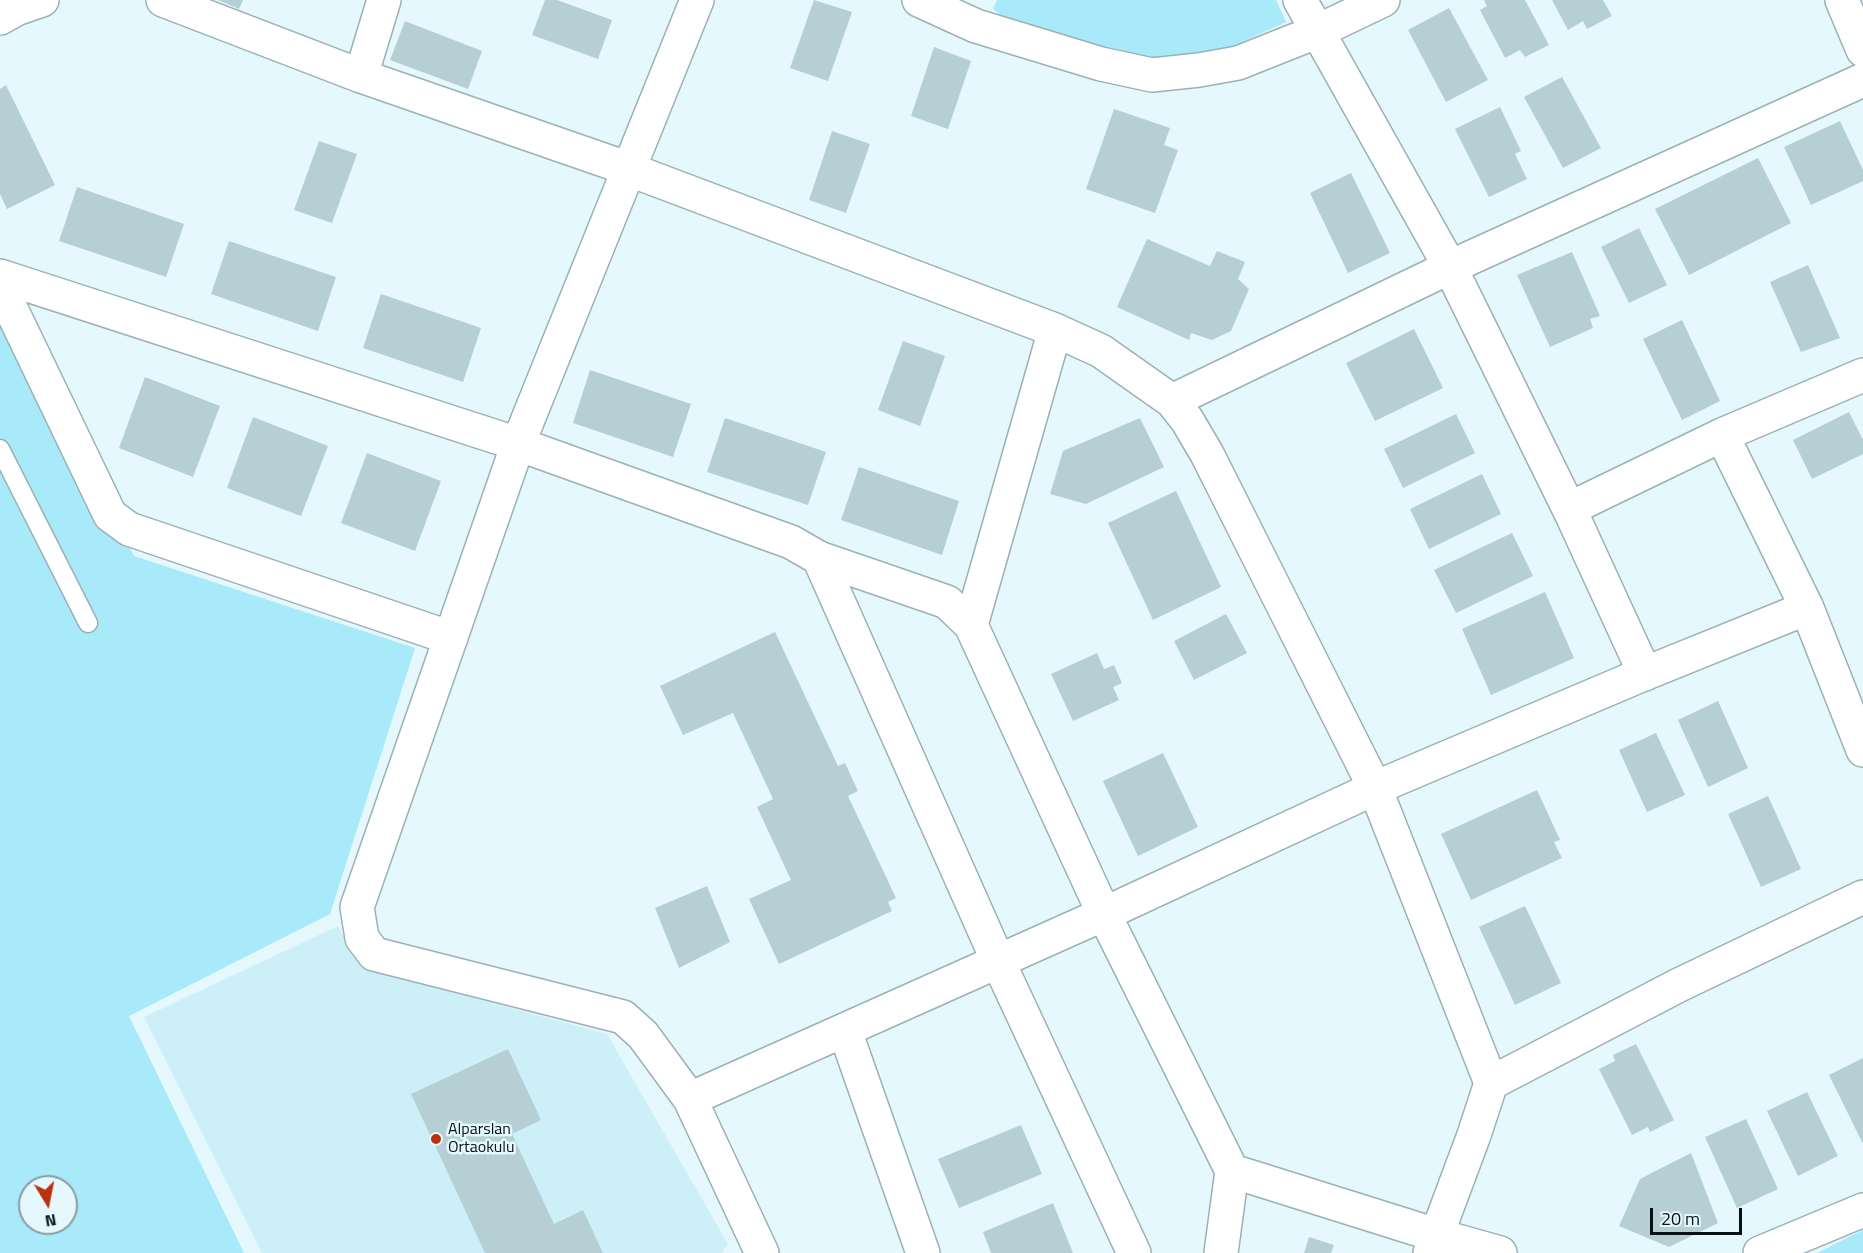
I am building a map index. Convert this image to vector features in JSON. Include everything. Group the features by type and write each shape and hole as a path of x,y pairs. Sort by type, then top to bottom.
{"street":[{"path":"0,18 16,9 42,0"},
{"path":"163,0 361,76 629,169 1055,330 1101,351 1172,401 1187,420 1206,454 1375,788 1491,1083 1433,1244"},
{"path":"361,76 384,0"},
{"path":"697,0 518,444 357,907 362,938 374,954 623,1017 643,1035 690,1100 762,1253"},
{"path":"919,0 981,13 1101,64 1152,75 1238,63 1316,32 1383,0"},
{"path":"1300,0 1450,267 1569,509 1645,674"},
{"path":"1842,0 1863,50"},
{"path":"1172,401 1450,267 1863,80"},
{"path":"0,276 518,444 791,542 819,558 947,602 971,625 1104,914 1232,1171 1221,1253"},
{"path":"0,286 110,515 129,529 451,638"},
{"path":"971,625 1055,330"},
{"path":"1569,509 1722,435 1863,375"},
{"path":"1722,435 1807,608 1863,750"},
{"path":"819,558 998,961 1134,1253"},
{"path":"690,1100 1104,914 1375,788 1807,608"},
{"path":"1491,1083 1679,985 1863,897"},
{"path":"845,1031 923,1253"},
{"path":"1232,1171 1433,1244 1500,1253"},
{"path":"1760,1253 1863,1210"}],"lane":[{"path":"0,449 88,623"}],"shaded area":[{"path":"997,0 1276,0 1286,22 1220,52 1158,62 1010,23 993,9"},
{"path":"0,300 134,556 415,648 330,914 129,1016 244,1253 0,1253"},
{"name":"Alparslan Ortaokulu","path":"338,926 362,968 607,1034 728,1244 721,1253 262,1253 144,1017"},
{"path":"1863,1230 1863,1253 1817,1253"}],"building":[{"path":"218,0 243,0 239,9"},
{"path":"545,0 557,0 612,20 598,59 532,35"},
{"path":"814,0 852,12 828,81 790,68"},
{"path":"1484,0 1525,0 1549,45 1525,57 1520,50 1505,58 1480,10 1487,6"},
{"path":"1552,0 1603,0 1612,16 1587,29 1583,21 1568,30"},
{"path":"1449,8 1488,80 1446,102 1408,30"},
{"path":"405,21 482,51 468,89 390,60"},
{"path":"934,47 971,61 948,129 911,116"},
{"path":"1562,77 1601,148 1563,168 1524,97"},
{"path":"6,85 55,185 7,209 0,194 0,89"},
{"path":"1500,107 1521,151 1515,154 1527,179 1489,197 1455,129"},
{"path":"1114,109 1170,128 1164,145 1178,150 1155,213 1086,189"},
{"path":"1840,121 1863,170 1863,181 1811,205 1784,147"},
{"path":"832,131 870,144 846,213 809,200"},
{"path":"319,141 357,154 332,223 294,210"},
{"path":"1758,158 1791,223 1689,275 1655,209"},
{"path":"1351,173 1390,253 1348,273 1310,193"},
{"path":"77,187 184,224 166,277 59,241"},
{"path":"1639,228 1667,285 1629,303 1601,247"},
{"path":"1147,239 1210,266 1217,251 1245,262 1238,279 1249,289 1231,331 1212,340 1191,333 1189,340 1117,307"},
{"path":"229,241 336,277 318,331 211,294"},
{"path":"1572,252 1600,316 1590,319 1593,328 1550,347 1517,275"},
{"path":"1808,265 1840,338 1801,352 1770,282"},
{"path":"381,294 481,328 463,382 363,348"},
{"path":"1682,320 1720,401 1682,420 1643,339"},
{"path":"1414,329 1443,388 1375,421 1346,363"},
{"path":"903,341 945,356 920,426 878,410"},
{"path":"590,370 691,404 673,457 573,423"},
{"path":"145,377 220,406 193,477 119,448"},
{"path":"1849,412 1863,440 1863,454 1812,479 1793,440"},
{"path":"1456,414 1475,453 1403,488 1384,449"},
{"path":"253,417 328,446 301,516 227,488"},
{"path":"725,418 826,452 808,505 707,472"},
{"path":"1140,418 1164,467 1086,504 1050,494 1063,451"},
{"path":"367,453 441,481 415,551 341,523"},
{"path":"859,467 959,501 942,555 841,520"},
{"path":"1482,474 1501,514 1429,549 1410,509"},
{"path":"1176,491 1221,587 1153,620 1108,523"},
{"path":"1512,533 1533,576 1456,613 1434,570"},
{"path":"1545,592 1574,658 1491,695 1462,629"},
{"path":"1226,614 1247,653 1194,680 1174,641"},
{"path":"775,632 838,766 845,763 858,791 848,796 896,898 888,902 892,911 779,964 749,899 791,880 757,807 773,799 733,713 683,735 660,686"},
{"path":"1097,653 1104,669 1114,665 1122,683 1113,687 1119,700 1073,721 1051,674"},
{"path":"1718,701 1748,768 1708,787 1678,720"},
{"path":"1656,733 1685,795 1647,812 1619,750"},
{"path":"1163,753 1198,827 1138,856 1103,781"},
{"path":"1537,790 1560,840 1554,842 1562,858 1471,900 1441,834"},
{"path":"1768,796 1801,869 1761,887 1728,814"},
{"path":"707,886 730,942 679,968 655,908"},
{"path":"1525,906 1561,983 1515,1005 1479,927"},
{"path":"1636,1044 1674,1120 1650,1132 1648,1127 1632,1135 1599,1069 1615,1061 1613,1055"},
{"path":"508,1049 541,1120 512,1134 554,1224 583,1210 603,1253 485,1253 411,1094"},
{"path":"1863,1058 1863,1144 1829,1075"},
{"path":"1807,1092 1838,1156 1798,1176 1767,1111"},
{"path":"1746,1119 1778,1189 1737,1208 1705,1137"},
{"path":"1021,1125 1042,1174 959,1208 938,1159"},
{"path":"1691,1153 1718,1223 1669,1247 1619,1226 1640,1179"},
{"path":"1053,1203 1073,1253 991,1253 983,1232"},
{"path":"1309,1237 1334,1245 1331,1253 1304,1253"}],"place":[{"name":"Alparslan Ortaokulu","path":"436,1139"}]}
